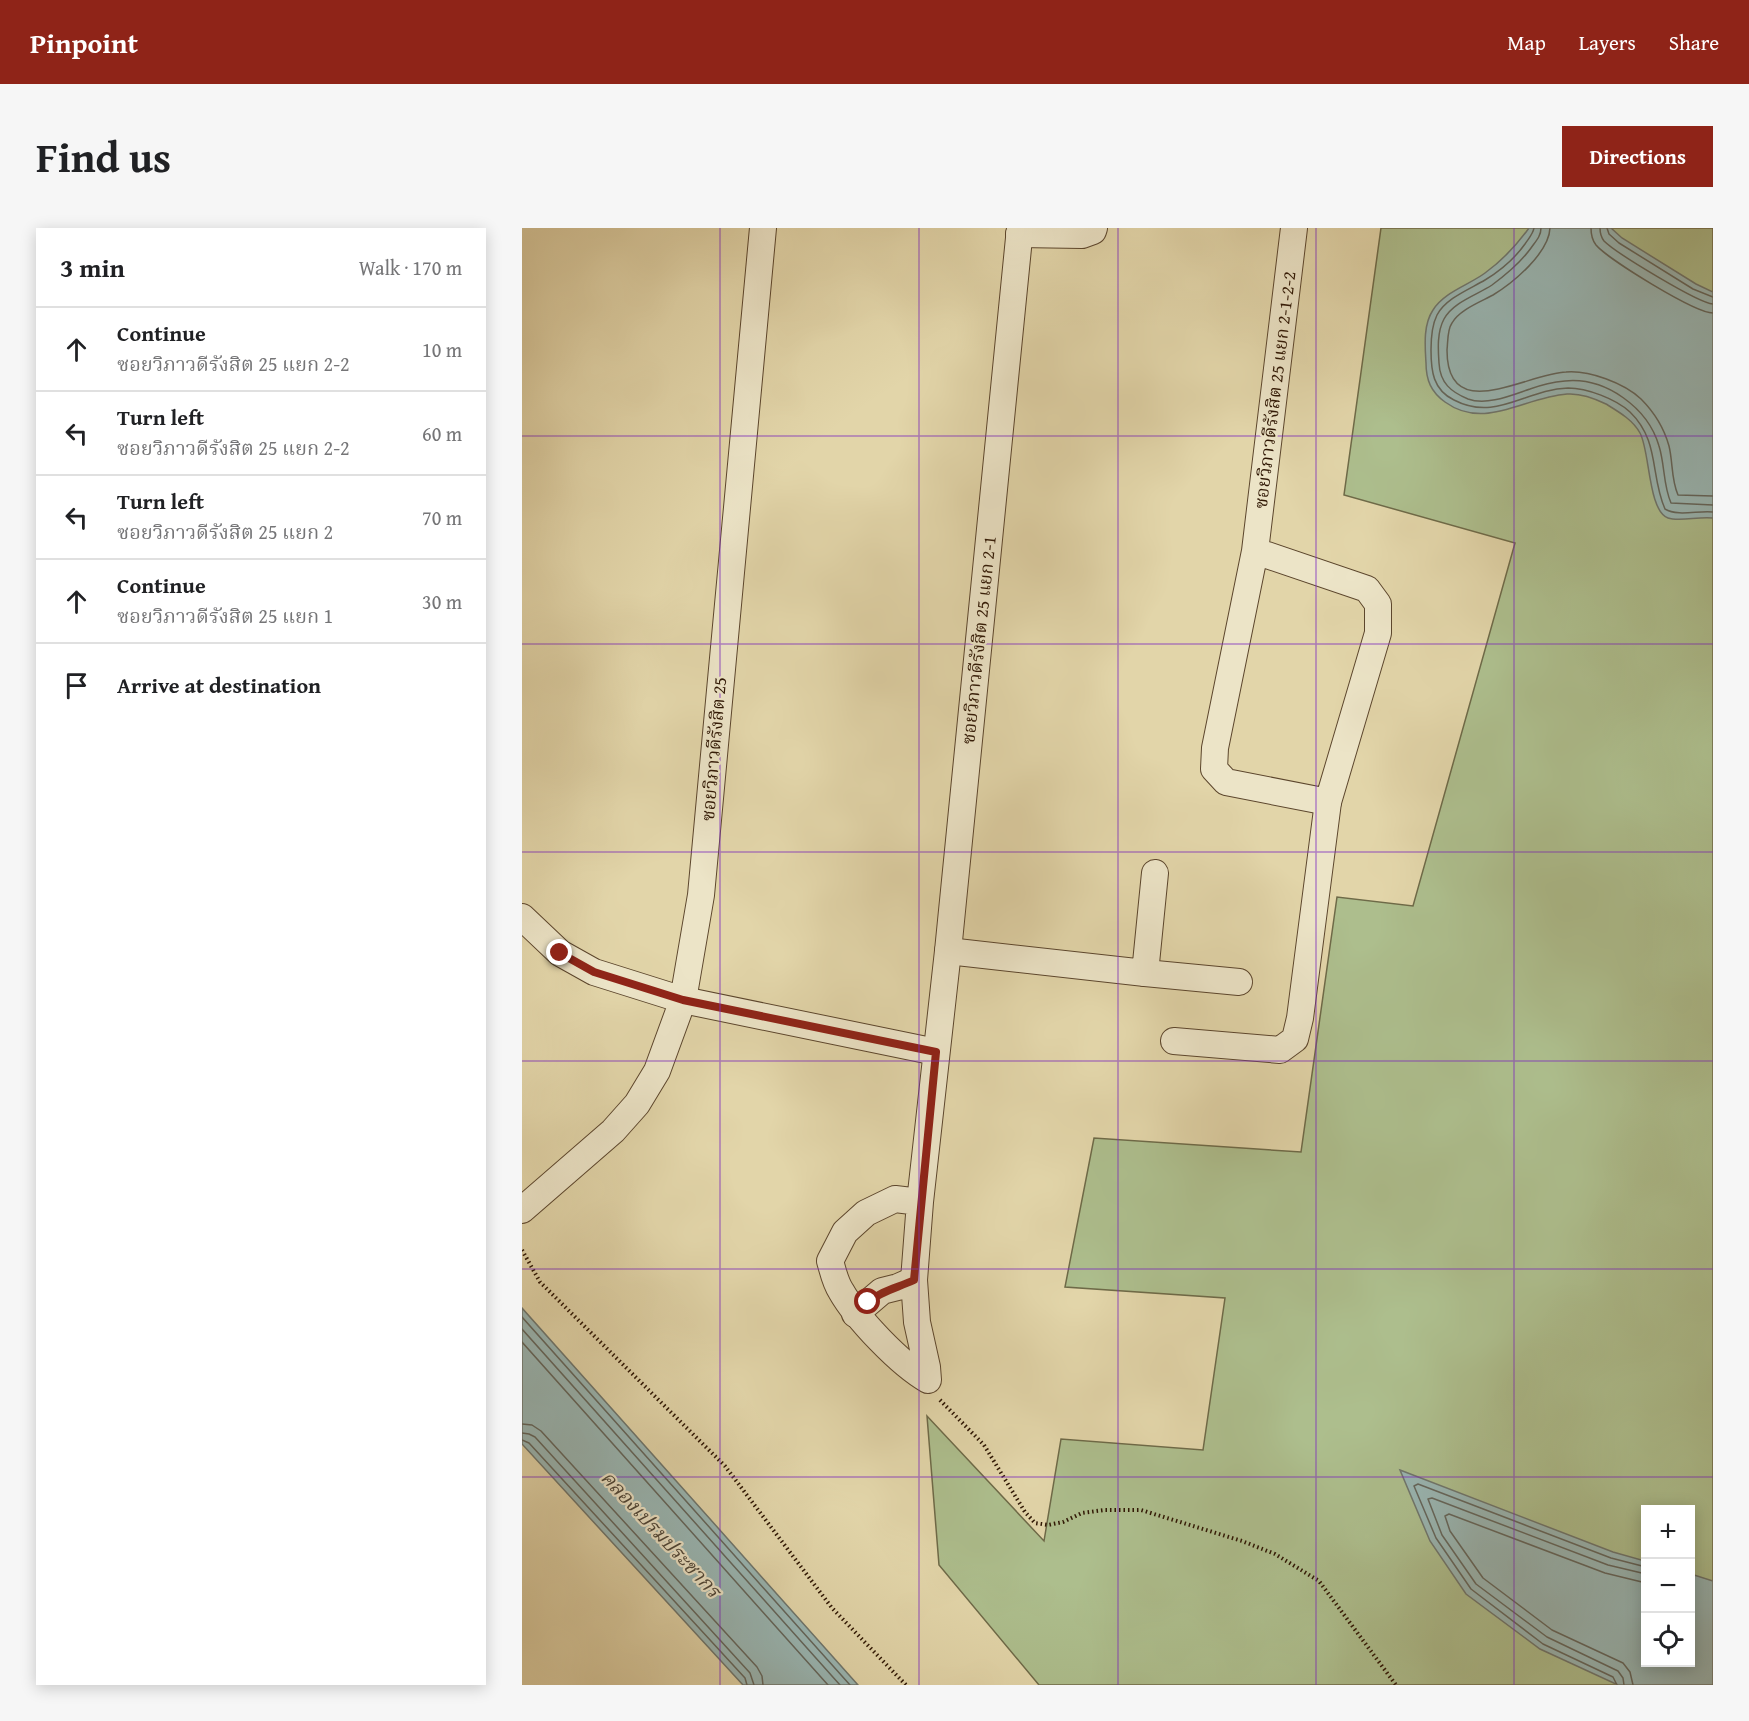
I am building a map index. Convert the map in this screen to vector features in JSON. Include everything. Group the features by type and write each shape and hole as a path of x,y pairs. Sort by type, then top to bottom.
{"street":[{"name":"ซอยวิภาวดีรังสิต 25","path":"522,1210 613,1131 637,1104 657,1071 683,1000 701,895 763,228"},
{"path":"1020,231 1082,235 1093,231 1094,228"},
{"name":"ซอยวิภาวดีรังสิต 25 แยก 2-1-2-2","path":"1294,228 1256,551 1215,748 1214,769 1226,782 1328,802"},
{"name":"ซอยวิภาวดีรังสิต 25 แยก 2-1","path":"928,1380 917,1322 914,1280 920,1202 948,951 1020,231"},
{"path":"1174,1041 1280,1050 1295,1039 1300,1018 1328,802 1378,633 1378,604 1367,589 1256,551"},
{"path":"1145,973 1155,873"},
{"path":"522,917 560,953 594,972 683,1000 936,1052"},
{"path":"948,951 1239,982"},
{"path":"920,1202 896,1198 866,1213 845,1232 830,1261 839,1289 855,1314 913,1371 928,1380"},
{"path":"855,1314 882,1291 914,1280"}],"path":[{"path":"522,1250 540,1282 725,1466 832,1608 906,1685"},
{"path":"928,1380 936,1395 984,1445 1025,1512 1035,1523 1048,1525 1063,1522 1082,1513 1104,1510 1142,1510 1242,1541 1275,1554 1319,1581 1396,1685"}],"green space":[{"path":"1381,228 1713,228 1713,1685 1039,1685 939,1565 927,1416 1044,1541 1061,1439 1203,1450 1225,1298 1065,1287 1094,1138 1301,1152 1337,897 1413,906 1515,543 1344,495"}],"water":[{"path":"1529,228 1611,228 1622,238 1713,292 1713,518 1673,519 1661,513 1653,493 1640,433 1634,424 1601,402 1582,395 1567,394 1551,396 1505,410 1475,413 1460,410 1445,402 1433,390 1427,375 1425,343 1426,329 1433,310 1444,298 1498,263"},
{"name":"คลองเปรมประชากร","path":"522,1308 858,1685 743,1685 522,1444"},
{"path":"1400,1470 1613,1552 1641,1560 1641,1667 1695,1667 1695,1575 1713,1581 1713,1685 1618,1685 1540,1649 1466,1594 1430,1541"}],"route":[{"path":"560,953 594,972 683,1000 936,1052 914,1280 882,1291 868,1302"}]}
